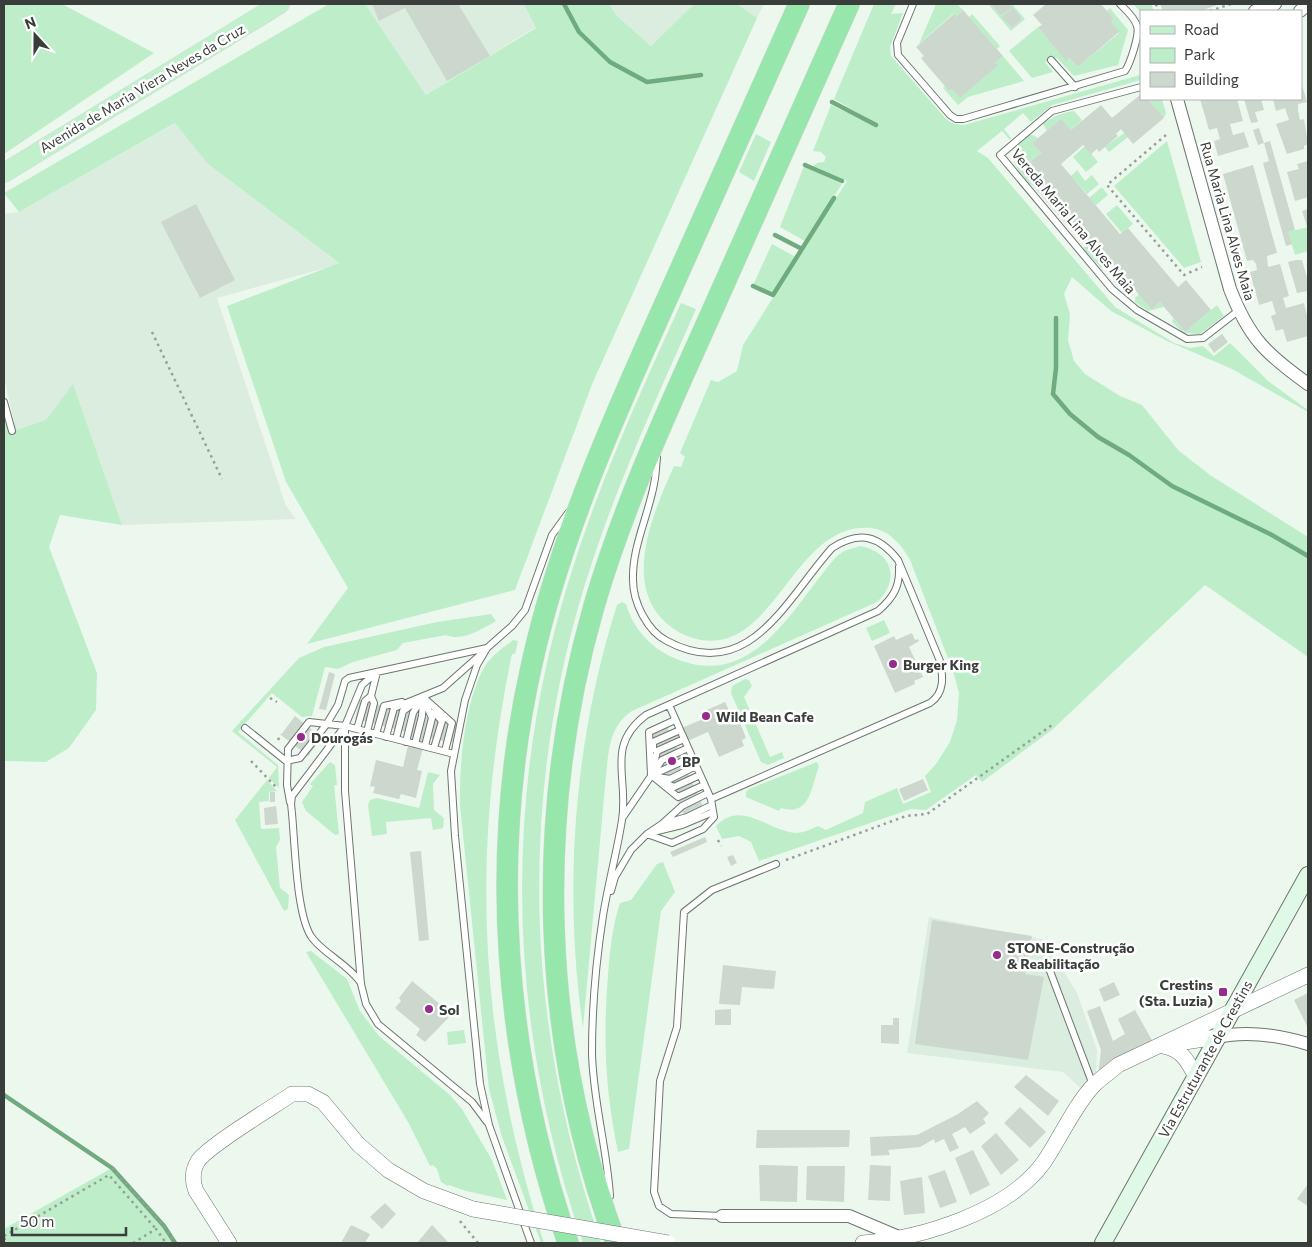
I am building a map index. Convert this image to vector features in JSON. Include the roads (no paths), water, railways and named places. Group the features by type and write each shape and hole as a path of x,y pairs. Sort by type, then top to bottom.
{"highway":[{"path":"568,1243 538,1147 520,1059 509,963 507,860 515,761 532,665 555,576 583,493 637,366 799,4"},
{"path":"614,1238 586,1149 573,1093 561,1020 553,903 555,834 564,741 581,654 612,552 659,431 849,4"}],"main road":[{"name":"Avenida de Maria Viera Neves da Cruz","path":"4,173 280,4"},
{"name":"Via Estruturante de Crestins","path":"1103,1243 1308,875"}],"street":[{"path":"1258,10 1275,4"},
{"name":"Rua Maria Lina Alves Maia","path":"1177,100 1230,289 1238,311 1256,340 1272,358 1308,384"},
{"path":"863,1243 901,1241 994,1206 1020,1187 1043,1164 1093,1086 1118,1065 1162,1046 1308,975"},
{"path":"1162,1046 1242,1033 1278,1035 1308,1044"},
{"path":"1162,1046 1173,1048 1183,1054 1195,1075"},
{"path":"229,1243 196,1191 192,1182 194,1171 204,1154 292,1094 308,1094 323,1102 358,1144 388,1170 424,1191 473,1209 668,1243"},
{"path":"722,1216 849,1216 901,1241"}],"lane":[{"path":"913,4 896,49 950,115 963,119 1125,72 1138,32 1137,25 1120,4"},
{"path":"1132,54 1140,55"},
{"path":"1051,60 1075,87"},
{"name":"Vereda Maria Lina Alves Maia","path":"1140,87 1052,111 1000,155 1112,289 1137,310 1187,338 1194,339 1203,338 1238,311"},
{"path":"4,402 12,431"},
{"path":"603,916 616,877 631,850 647,834 662,824 682,806 710,799 910,712 936,699 942,683 940,661 898,560 888,547 873,538 856,538 843,541 821,560 768,626 753,640 732,651 708,655 685,650 664,640 647,624 637,603 632,582 634,557 654,484 659,431"},
{"path":"386,737 394,708 443,688 512,626 525,610 552,535 583,493"},
{"path":"614,1238 608,1164 599,1124 592,1051 593,1017 603,916 623,818 622,752 627,733 646,715 878,611 892,599 899,573 898,560"},
{"path":"286,761 300,758 326,725 338,705 345,681 377,672 487,648"},
{"path":"487,648 470,684 454,754 452,771 455,836 480,1084 489,1125 531,1243"},
{"path":"367,732 374,704 371,696 377,672"},
{"path":"291,804 292,796 345,726 362,685 377,672"},
{"path":"357,730 365,701 371,696"},
{"path":"376,734 384,706 423,697"},
{"path":"396,739 403,711 423,697"},
{"path":"406,742 413,713 423,697"},
{"path":"415,744 422,716 423,697"},
{"path":"423,697 432,718 425,746"},
{"path":"423,697 442,721 434,748"},
{"path":"423,697 452,723 445,751"},
{"path":"647,834 672,842 704,829 714,817 704,784 669,705"},
{"path":"676,720 649,732 651,775 678,797 704,784"},
{"path":"361,984 347,966 312,939 307,927 301,904 286,761 288,749 310,722 345,726 454,754"},
{"path":"345,726 345,790 361,984 366,1004 378,1024 472,1102 489,1125"},
{"path":"245,728 286,761"},
{"path":"651,775 653,742 680,730"},
{"path":"651,775 658,751 684,739"},
{"path":"623,818 662,760 688,748"},
{"path":"651,775 692,757"},
{"path":"651,775 670,779 696,766"},
{"path":"651,775 674,787 700,775"},
{"path":"662,824 686,817 710,799"},
{"path":"647,834 682,825 713,812"},
{"path":"722,1216 671,1214 659,1206 654,1192 660,1081 677,1026 684,912 712,890 776,864"},
{"path":"1050,971 1093,1086"}],"waterway":[{"path":"564,4 579,32 610,62 647,82 701,75"},
{"path":"832,102 876,125"},
{"path":"805,165 842,181"},
{"path":"753,286 773,295 834,198"},
{"path":"775,235 802,249"},
{"path":"1056,318 1056,368 1053,394 1070,414 1098,437 1129,455 1172,486 1270,534 1308,556"},
{"path":"4,1095 112,1168 164,1226 175,1243"}],"place":[{"name":"Burger King","path":"893,664"},
{"name":"Wild Bean Cafe","path":"706,716"},
{"name":"Dourogás","path":"301,737"},
{"name":"BP","path":"672,761"},
{"name":"STONE-Construção & Reabilitação","path":"997,955"},
{"name":"Crestins (Sta. Luzia)","path":"1223,992"},
{"name":"Sol","path":"429,1009"}]}
